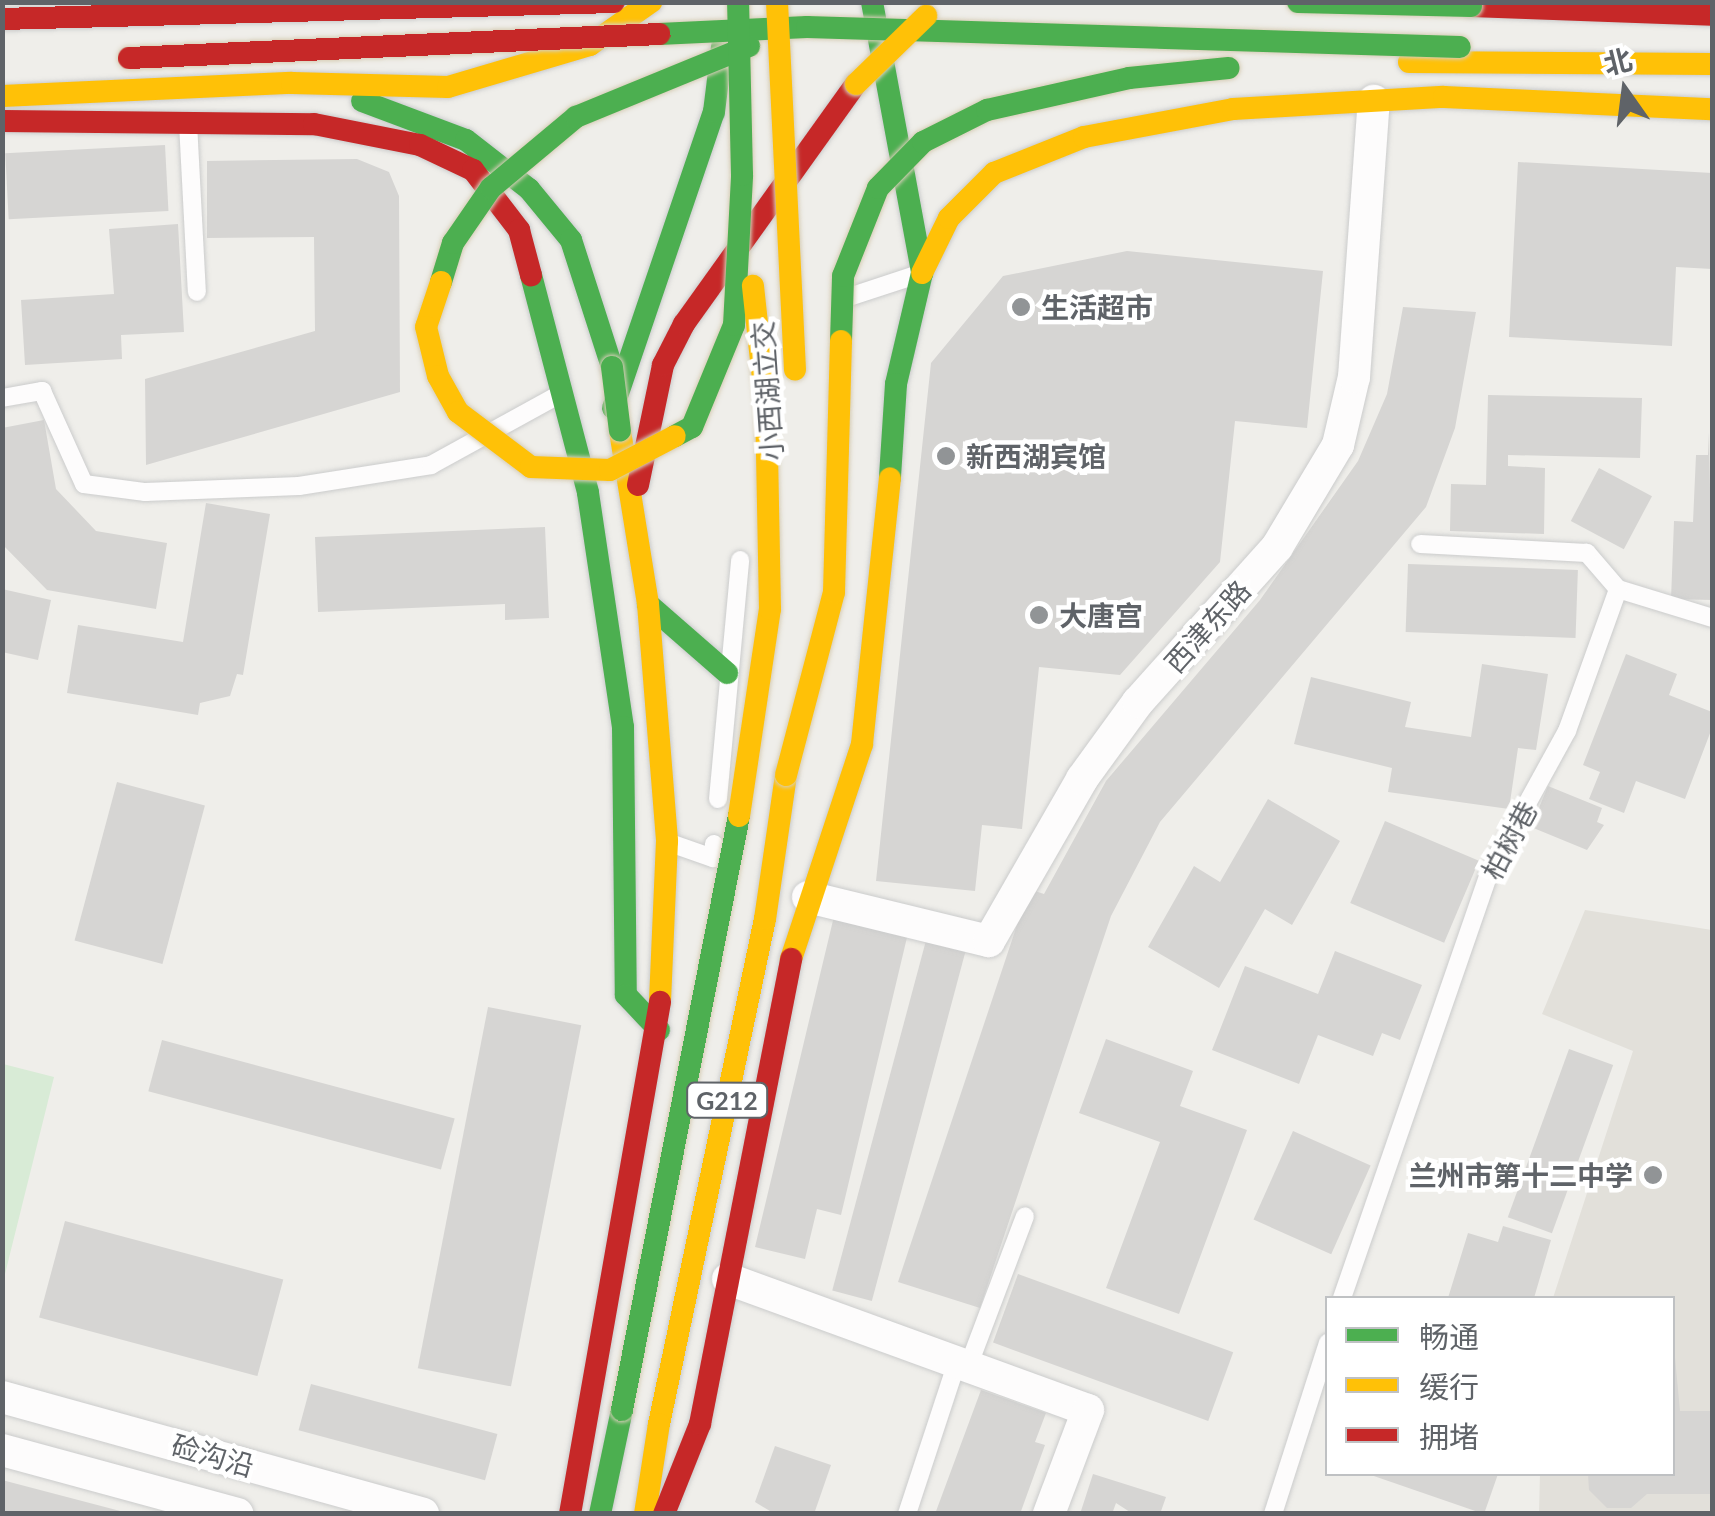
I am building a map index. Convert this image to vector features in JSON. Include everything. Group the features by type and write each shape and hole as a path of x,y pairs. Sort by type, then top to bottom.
{"main road":[{"path":"448,6 474,2"},
{"path":"2,19 614,2"},
{"path":"2,96 292,83 448,87 590,45 652,2"},
{"name":"小西湖立交","path":"777,2 797,398"},
{"path":"872,2 922,273"},
{"path":"630,521 662,365 684,324 856,84 942,2"},
{"path":"1298,2 1712,16"},
{"path":"600,1514 748,773 770,609 766,406 742,175 731,7"},
{"path":"588,493 645,302 714,112 731,7"},
{"path":"742,175 734,325 692,427 610,470 531,467 458,412 438,376 426,327 430,296 453,243 492,188 576,117 689,66 807,27"},
{"path":"120,58 807,27 1460,47 1712,63"},
{"path":"786,775 834,592 843,276 878,188 951,124 1012,103 1144,76 1342,62 1712,63"},
{"path":"188,117 292,83 386,107 466,140 529,189 570,240 612,367 630,521 648,604 667,842 659,1030 570,1514"},
{"path":"664,1514 700,1424 808,897 862,744 879,638 896,384 922,273 950,218 994,173 1084,137 1233,109 1310,88 1374,101 1712,108"},
{"path":"2,121 188,117 314,124 420,145 473,170 519,230 571,389 624,727 626,995 659,1030"},
{"path":"648,604 727,673"},
{"path":"786,775 800,618"},
{"path":"754,683 816,687 853,671 879,638"},
{"name":"G212","path":"644,1514 659,1424 764,919 786,775"}],"street":[{"name":"西津东路","path":"808,897 990,942 1082,780 1138,702 1277,546 1338,444 1354,377 1374,101"},
{"path":"728,1279 1088,1410 1049,1514"},
{"name":"硷沟沿","path":"2,1397 423,1514"},
{"name":"硷沟沿","path":"2,1450 238,1514"}],"lane":[{"path":"1310,88 1316,2"},
{"path":"188,117 196,292"},
{"path":"684,352 922,273"},
{"path":"2,398 42,391 84,484 145,492 299,486 430,465 571,389"},
{"path":"1420,544 1586,553 1618,589 1712,618"},
{"path":"667,842 713,858 740,560"},
{"name":"柏树巷","path":"1343,1296 1490,871 1568,731 1618,589"},
{"path":"906,1514 1025,1216"},
{"path":"1273,1514 1325,1353"}],"shaded area":[{"name":"兰州市第十二中学","path":"1585,910 1712,930 1712,1513 1539,1513 1540,1476 1675,1476 1675,1296 1554,1296 1633,1051 1542,1014"}],"green space":[{"path":"2,1064 54,1077 3,1282"}],"building":[{"path":"165,145 168,211 9,219 5,153"},
{"path":"357,159 389,172 399,196 400,392 146,465 145,379 315,331 314,237 207,238 207,161"},
{"path":"1518,162 1712,173 1712,269 1676,267 1672,346 1509,337"},
{"path":"178,224 184,332 121,335 122,359 25,365 21,300 114,294 109,229"},
{"name":"大唐宫","path":"1127,251 1323,271 1307,428 1235,421 1220,562 1120,675 1039,667 1022,829 982,825 975,891 876,881 931,363 1003,276"},
{"path":"1403,307 1476,312 1455,428 1426,507 1160,822 1111,916 980,1308 898,1282 1029,889 1044,894 1106,781 1260,600 1358,461 1387,394"},
{"path":"1488,395 1642,398 1640,458 1508,455 1508,466 1545,468 1544,534 1450,531 1451,484 1486,485"},
{"path":"44,420 56,489 96,531 167,543 156,609 47,590 2,544 2,428"},
{"path":"1709,432 1712,600 1671,599 1674,521 1693,522 1696,455 1708,455"},
{"path":"1599,468 1652,496 1624,549 1571,521"},
{"path":"206,503 270,514 243,675 237,674 230,696 200,703 198,715 67,693 78,625 183,642"},
{"path":"545,527 549,618 505,620 505,604 318,612 315,537"},
{"path":"1408,564 1578,570 1576,638 1406,632"},
{"path":"2,589 51,600 38,660 2,652"},
{"path":"1626,654 1677,674 1669,695 1712,712 1712,728 1685,799 1636,781 1624,813 1589,799 1600,772 1583,765"},
{"path":"1482,664 1548,674 1536,750 1518,748 1509,809 1388,792 1392,768 1294,744 1311,677 1411,702 1405,727 1471,737"},
{"path":"117,782 205,806 162,964 75,940"},
{"path":"1548,786 1602,808 1597,822 1604,825 1587,850 1531,827"},
{"path":"1268,799 1340,841 1292,925 1265,909 1219,988 1148,947 1194,866 1220,882"},
{"path":"1385,821 1479,861 1444,943 1350,903"},
{"path":"835,912 909,929 841,1215 817,1209 805,1259 755,1247"},
{"path":"928,933 968,944 872,1301 832,1290"},
{"path":"1335,951 1422,985 1400,1040 1382,1033 1373,1056 1318,1035 1299,1084 1212,1050 1245,966 1318,994"},
{"path":"488,1007 581,1025 511,1386 418,1368"},
{"path":"1106,1039 1193,1071 1180,1106 1247,1130 1179,1314 1106,1288 1160,1142 1079,1113"},
{"path":"162,1040 455,1118 441,1170 148,1091"},
{"path":"1569,1049 1613,1065 1552,1233 1508,1217"},
{"path":"1293,1131 1371,1166 1331,1254 1254,1220"},
{"path":"65,1221 283,1279 257,1376 39,1318"},
{"path":"1503,1226 1551,1240 1535,1296 1449,1296 1468,1233 1498,1242"},
{"path":"1018,1274 1233,1352 1208,1421 993,1343"},
{"path":"1675,1357 1680,1411 1712,1411 1712,1494 1647,1494 1631,1508 1607,1508 1589,1490 1588,1476 1675,1476"},
{"path":"311,1384 497,1434 485,1480 299,1430"},
{"path":"981,1390 1046,1413 1035,1442 1045,1445 1020,1514 935,1514"},
{"path":"775,1446 831,1465 814,1514 775,1514 755,1502"},
{"path":"1093,1474 1166,1497 1160,1514 1133,1514 1116,1503 1112,1514 1080,1514"},
{"path":"1374,1476 1497,1476 1484,1514"},
{"path":"2,1480 124,1512 2,1514"}],"traffic: fast":[{"path":"675,436 692,427 734,325 742,175 738,2"},
{"path":"872,2 922,273 896,384 890,478"},
{"path":"1298,2 1471,6"},
{"path":"659,34 807,27 1460,47"},
{"path":"441,282 453,243 491,188 576,117 749,46"},
{"path":"613,408 714,112 722,47"},
{"path":"841,341 843,276 878,188 923,142 987,110 1129,78 1229,68"},
{"path":"362,101 466,140 529,189 571,240 612,367"},
{"path":"531,275 588,493 623,727 626,995 659,1030"},
{"path":"612,367 620,431"},
{"path":"648,604 727,673"},
{"path":"622,1410 739,816"},
{"path":"600,1514 622,1410"}],"traffic: slow":[{"path":"2,96 292,83 448,87 590,45 651,2"},
{"path":"777,2 795,370"},
{"path":"856,84 926,16"},
{"path":"1409,62 1712,64"},
{"path":"922,273 949,218 994,173 1084,137 1233,109 1444,97 1712,109"},
{"path":"441,282 426,327 438,376 458,412 531,467 610,470 675,436"},
{"path":"739,816 770,609 766,406 753,286"},
{"path":"786,775 834,592 841,341"},
{"path":"620,431 648,604 667,841 660,1002"},
{"path":"791,959 862,744 890,478"},
{"path":"659,1424 765,919 786,775"},
{"path":"645,1514 659,1424"}],"traffic: jam":[{"path":"2,19 614,2"},
{"path":"1471,6 1712,15"},
{"path":"129,58 659,34"},
{"path":"638,485 663,365 684,324 856,84"},
{"path":"2,121 314,124 420,145 473,170 519,230 531,275"},
{"path":"664,1514 700,1424 791,959"},
{"path":"570,1514 660,1002"}],"place":[{"name":"生活超市","path":"1021,307"},
{"name":"新西湖宾馆","path":"946,456"},
{"name":"大唐宫","path":"1039,615"},
{"name":"兰州市第十二中学","path":"1653,1175"}]}
